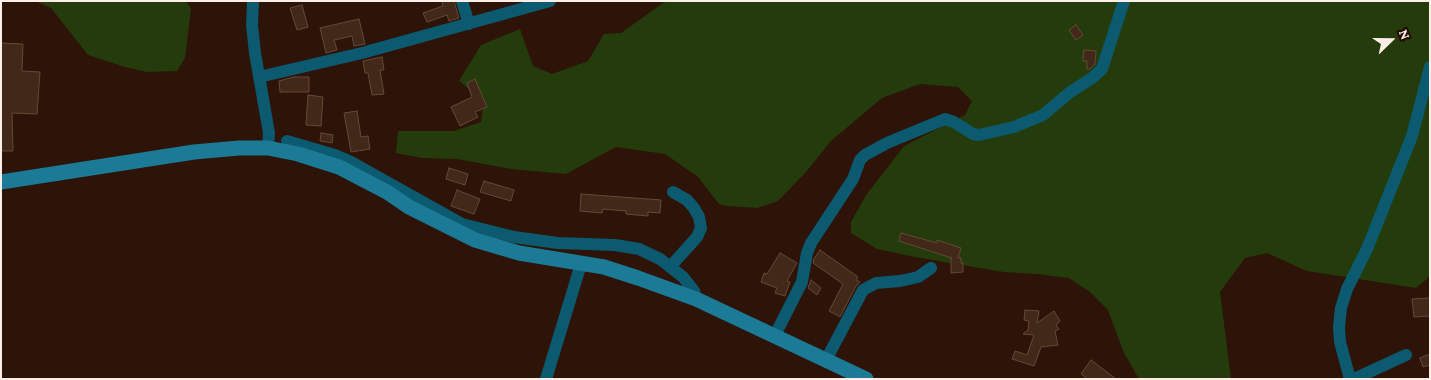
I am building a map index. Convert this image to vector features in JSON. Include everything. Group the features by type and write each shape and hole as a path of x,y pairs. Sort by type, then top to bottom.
{"street":[{"path":"253,1 252,25 269,133 268,148"},
{"path":"462,1 469,24"},
{"path":"260,76 362,53 550,1"},
{"path":"774,337 802,282 811,243 852,179 860,160 865,155 894,140 945,119 954,122 973,134 979,135 1014,127 1042,115 1102,70 1124,1"},
{"path":"1350,379 1340,342 1341,308 1346,289 1367,249 1412,136 1430,67"},
{"path":"287,141 351,162 462,224 558,244 615,245 639,249 660,259 689,283 696,299"},
{"path":"1,182 194,152 239,148 268,148 298,154 339,167 387,192 409,207 476,240 519,253 604,267 629,275 696,299 866,379"},
{"path":"670,267 697,237 701,228 699,217 694,208 687,200 673,192"},
{"path":"546,379 581,264"},
{"path":"826,360 863,290 876,283 918,277 931,268"},
{"path":"1354,379 1406,355"}],"green space":[{"path":"35,1 186,1 191,9 185,58 177,71 147,72 88,55 51,8"},
{"path":"666,1 1430,1 1430,274 1416,288 1307,271 1267,253 1245,258 1220,292 1231,379 1139,379 1124,353 1108,310 1090,292 1069,278 1004,272 915,257 877,249 851,233 851,222 866,195 904,146 965,115 972,101 958,87 920,84 882,98 831,141 806,172 778,201 757,208 719,204 698,177 665,154 616,147 566,174 511,169 457,159 422,158 396,153 398,131 454,131 481,122 484,101 459,81 481,45 520,29 533,66 552,74 588,61 604,34 621,33"}],"building":[{"path":"442,1 454,1 459,18 449,21 447,15 427,22 423,13 443,6"},
{"path":"302,5 308,27 297,30 290,8"},
{"path":"359,19 365,44 354,46 352,36 334,40 337,50 326,53 320,28"},
{"path":"1076,25 1083,35 1076,40 1069,30"},
{"path":"1,43 23,44 22,71 40,72 37,114 12,113 13,151 1,151"},
{"path":"1084,50 1096,51 1095,64 1090,69 1087,69 1087,61 1083,61"},
{"path":"382,57 384,70 380,70 384,94 372,95 368,73 365,73 363,61"},
{"path":"294,77 309,77 309,92 280,92 279,81"},
{"path":"475,79 487,107 475,112 478,117 460,126 451,107 472,97 467,83"},
{"path":"308,95 323,97 321,126 306,125"},
{"path":"357,111 361,137 368,136 370,149 351,152 344,113"},
{"path":"321,133 333,135 332,143 320,141"},
{"path":"449,168 468,174 465,185 446,179"},
{"path":"484,181 514,190 511,201 480,192"},
{"path":"457,190 480,199 474,214 451,206"},
{"path":"581,194 661,200 660,213 648,212 648,216 626,214 626,211 603,209 602,213 580,211"},
{"path":"901,233 937,243 937,240 961,248 958,258 961,258 961,263 963,263 963,272 951,273 952,258 899,241"},
{"path":"820,250 858,277 856,280 860,282 840,317 829,311 843,284 813,263"},
{"path":"780,253 797,263 787,281 790,282 785,296 775,293 777,288 761,282 764,273 767,274"},
{"path":"811,280 821,288 817,295 808,288"},
{"path":"1430,298 1430,316 1414,317 1412,299"},
{"path":"1025,310 1039,311 1037,323 1054,311 1060,321 1056,325 1059,329 1055,331 1058,345 1041,347 1034,366 1012,359 1015,351 1027,355 1034,335 1023,334 1028,330 1029,321 1024,320"},
{"path":"1430,354 1430,365 1423,367 1420,358"},
{"path":"1091,360 1116,379 1088,379 1081,374"}]}
